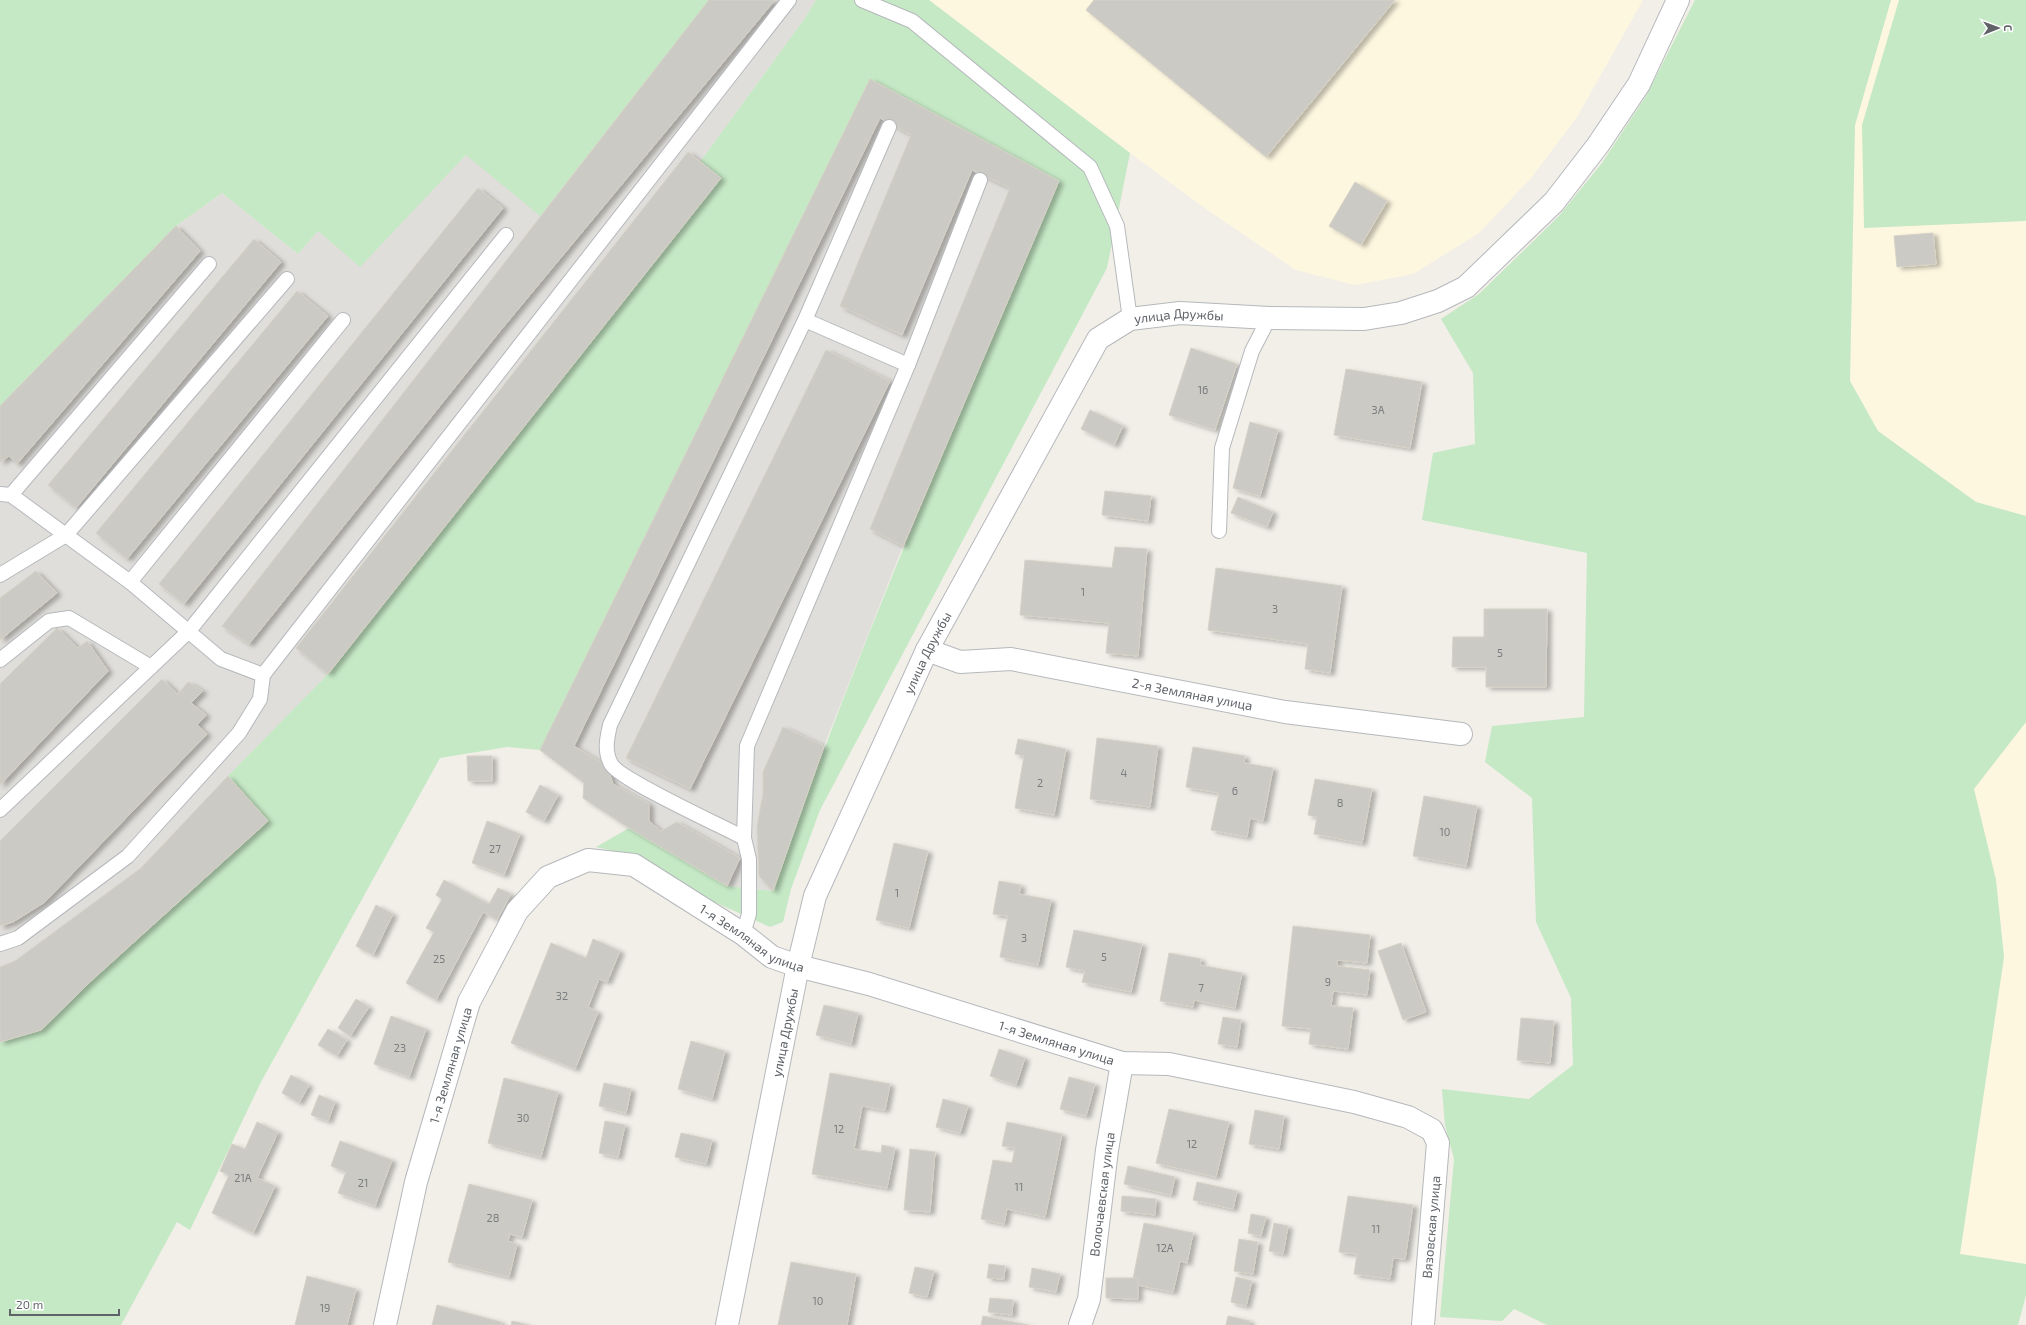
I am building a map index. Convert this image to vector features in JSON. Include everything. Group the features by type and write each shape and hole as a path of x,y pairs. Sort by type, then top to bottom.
{"street":[{"name":"улица Дружбы","path":"727,1325 798,966 815,896 927,650 1098,339 1130,319 1180,313 1269,318 1364,319 1401,313 1438,301 1466,287 1554,202 1598,145 1639,84 1678,0"},
{"name":"2-я Земляная улица","path":"927,650 960,662 1011,659 1285,712 1461,734"},
{"name":"1-я Земляная улица","path":"385,1325 416,1182 469,1002 517,911 548,877 588,860 634,864 744,934 772,957 798,966 869,984 1122,1063 1169,1064 1354,1102 1408,1117 1432,1130"},
{"name":"Волочаевская улица","path":"1080,1325 1089,1299 1107,1150 1122,1063"},
{"name":"Вязовская улица","path":"1423,1325 1438,1143 1432,1130"}],"lane":[{"path":"0,944 18,938 128,856 239,733 260,699 263,674 789,0"},
{"path":"862,0 912,21 1090,167 1117,226 1130,319"},
{"path":"744,838 632,780 611,764 605,745 610,725 805,320 889,127"},
{"path":"744,934 749,914 750,859 744,838 748,746 908,365 980,180"},
{"path":"0,810 189,631 506,235"},
{"path":"209,264 5,495 66,535 130,582 221,659 263,674"},
{"path":"0,575 66,535 287,279"},
{"path":"1220,531 1222,448 1252,351 1269,318"},
{"path":"130,582 343,320"},
{"path":"805,320 908,365"},
{"path":"0,660 49,621 69,618 151,667"}],"shaded area":[{"path":"709,0 816,0 805,18 700,162 721,178 328,674 229,776 268,821 91,981 41,1030 0,1042 0,406 176,226 222,193 298,254 318,231 360,266 466,155"},
{"path":"929,0 1643,0 1577,117 1531,178 1479,233 1413,274 1355,285 1296,270 1206,209"},
{"path":"1891,0 2026,0 2026,516 1976,502 1878,431 1850,381 1855,125"},
{"path":"870,79 1059,181 903,546 824,746 773,891 727,886 629,828 583,798 584,783 540,750"},
{"path":"2026,722 2026,1264 1960,1254 2004,957 1996,880 1973,789"}],"green space":[{"path":"0,0 709,0 540,216 466,155 360,267 318,231 298,254 222,193 176,226 0,406"},
{"path":"816,0 929,0 1130,153 1107,268 820,810 791,889 783,922 770,927 692,892 630,855 596,847 629,828 727,886 773,891 805,801 874,622 946,445 1059,181 870,79 540,750 507,747 440,758 261,1082 190,1230 177,1222 121,1325 0,1325 0,1042 41,1030 91,981 267,821 228,776 328,674 720,178 700,162 805,18"},
{"path":"1695,0 1891,0 1855,125 1850,381 1878,431 1976,502 2026,516 2026,722 1974,789 1996,880 2004,957 1960,1254 2026,1264 2026,1295 2018,1325 1547,1325 1514,1309 1502,1321 1440,1317 1454,1159 1445,1125 1442,1089 1529,1099 1573,1065 1571,998 1536,922 1532,798 1485,762 1492,726 1584,717 1587,553 1422,520 1433,453 1475,444 1473,373 1441,319 1479,294 1558,217 1602,163 1646,96"},
{"path":"1899,0 2026,0 2026,221 1864,228 1862,125"}],"building":[{"path":"709,0 775,0 500,331 249,644 222,626"},
{"path":"1094,0 1395,0 1266,157 1086,10"},
{"path":"870,79 1059,181 903,546 870,529 1010,188 972,170 902,335 840,306 911,135 880,118 574,746 607,766 613,784 649,804 649,821 661,831 677,822 740,858 727,886 629,828 583,798 584,783 540,750"},
{"path":"688,152 721,178 328,674 296,648"},
{"path":"1355,182 1387,201 1361,245 1329,226"},
{"path":"478,188 503,208 184,604 159,584"},
{"path":"176,226 200,251 17,464 9,456 0,462 0,406"},
{"path":"1933,233 1936,264 1897,267 1894,236"},
{"path":"254,239 281,262 76,508 48,485"},
{"path":"297,291 328,316 127,559 96,533"},
{"path":"1191,348 1237,364 1215,430 1169,415"},
{"path":"826,350 890,381 690,789 626,758"},
{"path":"1346,369 1422,382 1410,448 1334,435"},
{"path":"1090,410 1123,426 1114,445 1081,429"},
{"path":"1250,422 1278,430 1260,496 1233,488"},
{"path":"1105,491 1151,496 1148,521 1102,515"},
{"path":"1238,497 1273,512 1267,527 1231,513"},
{"path":"1115,547 1147,549 1138,656 1106,653 1109,623 1020,615 1025,560 1112,568"},
{"path":"1216,568 1342,586 1330,673 1305,669 1308,644 1208,630"},
{"path":"36,571 57,593 0,640 0,598"},
{"path":"1484,609 1547,609 1546,687 1486,687 1486,667 1452,667 1453,637 1484,637"},
{"path":"57,628 78,648 87,641 108,671 0,785 0,684"},
{"path":"162,679 178,694 188,682 203,691 191,703 206,715 197,725 207,734 45,902 13,922 0,926 0,841"},
{"path":"783,727 824,746 773,891 759,876 757,826 763,794 763,772"},
{"path":"1097,738 1158,746 1150,807 1090,799"},
{"path":"1018,739 1066,749 1054,815 1015,808 1024,756 1015,754"},
{"path":"1193,747 1245,756 1244,763 1273,768 1263,821 1250,818 1247,837 1211,830 1219,793 1186,787"},
{"path":"467,756 492,756 492,781 468,781"},
{"path":"228,776 268,821 91,981 41,1030 0,1042 0,967 15,961 141,868"},
{"path":"1315,779 1372,789 1362,843 1314,834 1317,817 1308,815"},
{"path":"540,785 558,795 544,821 526,812"},
{"path":"1424,796 1477,806 1466,866 1413,856"},
{"path":"487,821 520,834 504,875 472,863"},
{"path":"894,843 928,851 909,928 876,920"},
{"path":"444,880 489,904 498,888 511,894 497,920 483,912 436,1000 406,983 434,932 426,928 442,899 436,895"},
{"path":"999,881 1021,885 1019,894 1051,900 1038,965 1000,957 1008,916 993,914"},
{"path":"376,905 393,914 373,955 356,946"},
{"path":"1293,926 1370,935 1367,963 1337,960 1337,966 1370,970 1367,995 1333,991 1331,1006 1353,1008 1348,1049 1309,1044 1311,1029 1282,1026"},
{"path":"1074,930 1142,944 1131,992 1082,982 1085,971 1066,967"},
{"path":"593,939 620,951 607,982 599,979 588,1007 598,1012 575,1069 511,1043 551,943 586,958"},
{"path":"1401,943 1426,1012 1403,1020 1378,951"},
{"path":"1169,953 1201,959 1200,965 1242,973 1235,1008 1194,1000 1193,1007 1160,1001"},
{"path":"356,999 369,1007 350,1036 338,1028"},
{"path":"824,1005 858,1013 851,1044 816,1035"},
{"path":"391,1016 426,1029 409,1077 374,1064"},
{"path":"1223,1017 1241,1020 1237,1047 1218,1044"},
{"path":"1521,1018 1554,1021 1550,1063 1517,1060"},
{"path":"328,1029 347,1040 337,1056 318,1045"},
{"path":"691,1041 725,1051 712,1099 678,1089"},
{"path":"999,1049 1025,1058 1016,1085 990,1076"},
{"path":"830,1073 890,1084 885,1110 862,1106 854,1149 881,1153 882,1145 895,1148 887,1188 812,1174"},
{"path":"291,1075 309,1085 299,1103 282,1093"},
{"path":"1069,1077 1095,1084 1086,1116 1060,1109"},
{"path":"504,1078 558,1092 541,1157 488,1143"},
{"path":"604,1083 631,1089 626,1113 599,1106"},
{"path":"319,1095 335,1102 328,1121 311,1115"},
{"path":"943,1099 968,1106 960,1133 936,1127"},
{"path":"1169,1109 1229,1122 1216,1177 1156,1163"},
{"path":"1255,1110 1284,1116 1279,1149 1249,1144"},
{"path":"605,1121 625,1125 618,1157 599,1153"},
{"path":"257,1122 278,1132 257,1178 275,1186 253,1233 212,1213 229,1175 220,1171 232,1144 245,1149"},
{"path":"1007,1122 1062,1134 1045,1217 1007,1209 1004,1224 981,1219 993,1160 1012,1163 1015,1148 1002,1146"},
{"path":"681,1133 712,1140 706,1164 675,1157"},
{"path":"340,1141 392,1160 375,1206 338,1193 346,1172 331,1166"},
{"path":"910,1149 935,1152 930,1212 904,1210"},
{"path":"1128,1166 1175,1177 1171,1195 1124,1184"},
{"path":"1197,1182 1237,1191 1233,1209 1193,1200"},
{"path":"469,1184 532,1200 522,1237 510,1234 508,1241 517,1244 509,1277 448,1262"},
{"path":"1122,1196 1156,1199 1155,1215 1121,1211"},
{"path":"1348,1196 1413,1205 1405,1259 1393,1258 1390,1279 1354,1274 1357,1254 1339,1252"},
{"path":"1251,1214 1266,1217 1261,1236 1248,1233"},
{"path":"1144,1223 1193,1233 1187,1263 1180,1261 1173,1292 1132,1284"},
{"path":"1274,1223 1288,1226 1283,1254 1269,1251"},
{"path":"1239,1239 1258,1242 1253,1274 1234,1271"},
{"path":"791,1262 856,1274 847,1325 778,1325"},
{"path":"989,1264 1005,1266 1004,1279 987,1278"},
{"path":"915,1267 934,1271 927,1297 909,1293"},
{"path":"1032,1268 1060,1274 1056,1292 1029,1287"},
{"path":"307,1276 356,1289 347,1325 295,1325"},
{"path":"1236,1277 1252,1281 1246,1306 1231,1302"},
{"path":"1106,1278 1138,1278 1138,1299 1106,1298"},
{"path":"990,1298 1013,1300 1012,1315 988,1312"},
{"path":"437,1305 501,1322 501,1325 432,1325"},
{"path":"983,1316 1028,1325 981,1325"},
{"path":"1228,1316 1250,1321 1249,1325 1226,1325"},
{"path":"512,1321 529,1325 511,1325"}]}
